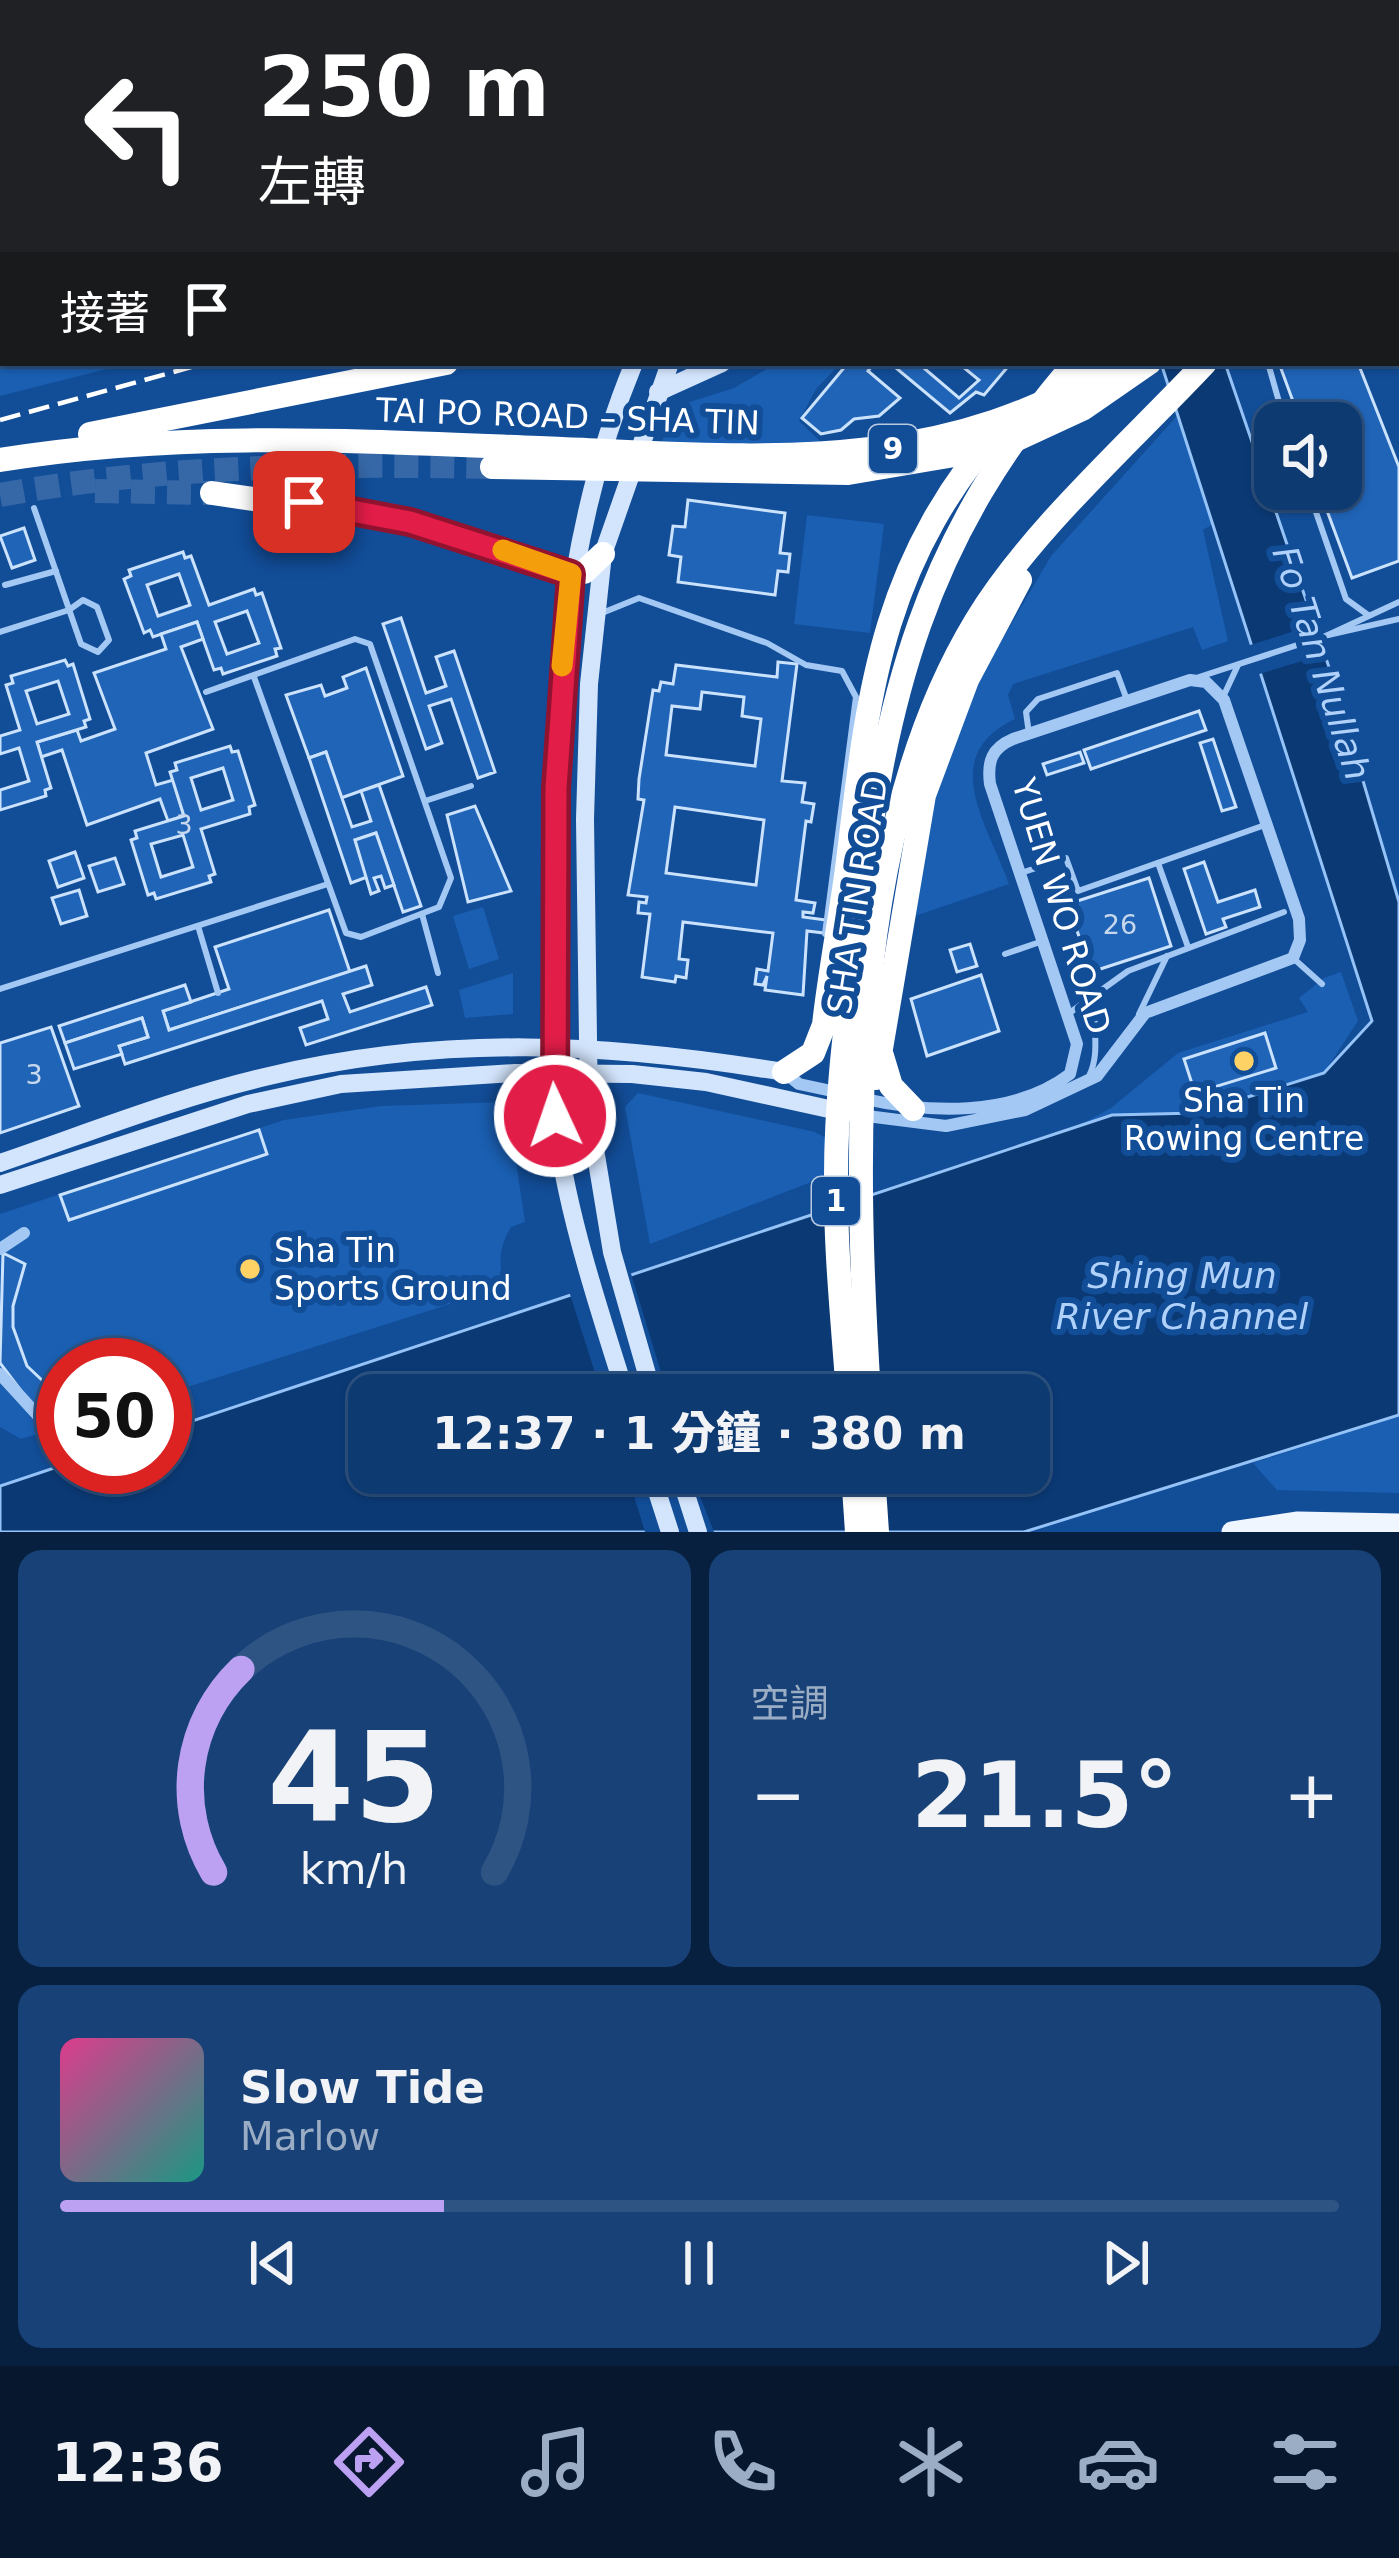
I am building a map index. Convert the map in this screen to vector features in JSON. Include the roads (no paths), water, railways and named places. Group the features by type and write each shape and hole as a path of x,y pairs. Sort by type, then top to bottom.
{"highway":[{"path":"0,458 432,366"},
{"name":"SHA TIN ROAD","path":"847,1374 836,1177 868,832 896,690 973,482 1072,366"},
{"name":"TAI PO ROAD – SHA TIN","path":"0,458 143,442 220,439 764,456 854,453 947,439 998,423 1110,366"},
{"name":"TAI PO ROAD – SHA TIN","path":"492,467 803,475 886,469 1004,445 1084,408 1145,366"},
{"path":"784,1072 804,1062 852,1004 967,680 1040,540 1202,366"},
{"path":"212,493 410,522 571,574 584,572 603,554"},
{"path":"852,1004 881,1054 891,1086 913,1108"},
{"name":"SHA TIN ROAD","path":"852,1004 867,1374"},
{"path":"819,1042 849,1104"},
{"path":"849,1104 881,1054"},
{"path":"854,1494 857,1532"},
{"path":"874,1494 877,1532"}],"main road":[{"path":"619,1374 584,1260 551,1073 556,788 571,574 590,493 633,366"},
{"path":"647,1374 613,1252 586,1073 585,819 603,554 669,366"},
{"path":"658,392 715,366"},
{"name":"YUEN WO ROAD","path":"0,1162 244,1082 387,1055 552,1046 709,1057 784,1072"},
{"name":"YUEN WO ROAD","path":"0,1184 313,1087 586,1073 706,1082 849,1104"},
{"path":"658,1494 670,1532"},
{"path":"686,1494 698,1532"},
{"path":"1232,1532 1351,1519 1399,1524"}],"street":[{"path":"1190,680 1206,682 1224,700 1299,919 1300,940 1294,958"},
{"name":"YUEN WO ROAD","path":"849,1104 974,1108 1064,1079 1078,1052 990,784 989,761 1002,743 1190,680"},
{"name":"YUEN WO ROAD","path":"784,1072 799,1084 849,1104 922,1127 963,1125 1025,1110 1085,1084 1116,1057 1136,1022 1155,1007 1294,958"},
{"path":"0,1249 24,1233"},
{"path":"0,1374 36,1413"}],"lane":[{"path":"1269,366 1279,402"},
{"path":"0,632 69,610 75,603 92,601 109,640 105,647 88,651 81,644 69,610 34,508"},
{"path":"1315,510 1346,599 1368,615"},
{"path":"5,585 56,571"},
{"path":"595,619 616,603 639,598 766,643 806,664 842,671 856,698 824,947 852,1004"},
{"path":"1190,680 1328,635 1399,602"},
{"path":"1328,635 1341,636 1399,619"},
{"path":"206,692 355,639 370,644 451,878 439,907 361,937 346,933 254,677"},
{"path":"1224,700 1226,680 1241,663"},
{"path":"1029,734 1025,718 1033,702 1117,673 1127,702"},
{"path":"425,801 471,787"},
{"path":"1021,873 1066,858 1078,891 1265,825"},
{"path":"1158,862 1188,947"},
{"path":"0,989 328,884"},
{"path":"1068,1014 1100,986 1170,953 1285,913"},
{"path":"422,914 438,973"},
{"path":"198,926 218,993"},
{"path":"1005,954 1044,941"},
{"path":"1136,1022 1170,953"},
{"path":"1294,958 1322,984"},
{"path":"1085,1084 1096,1057 1093,1012 1100,986"}],"water":[{"name":"Shing Mun River Channel","path":"1162,366 1226,366 1254,448 1254,510 1275,510 1331,673 1399,902 1399,1415 1024,1532 0,1532 0,1486 36,1474 36,1494 192,1494 192,1421 1112,1115 1197,1113 1324,1073 1372,1021"}],"tunnel":[{"path":"0,495 184,472 492,467"},
{"path":"95,491 212,493"}],"railway":[{"path":"0,420 195,366"}],"place":[{"name":"Sha Tin Rowing Centre","path":"1244,1061"},
{"name":"Sha Tin Sports Ground","path":"250,1269"}],"water label":[{"name":"Fo Tan Nullah","path":"1322,663"}]}
